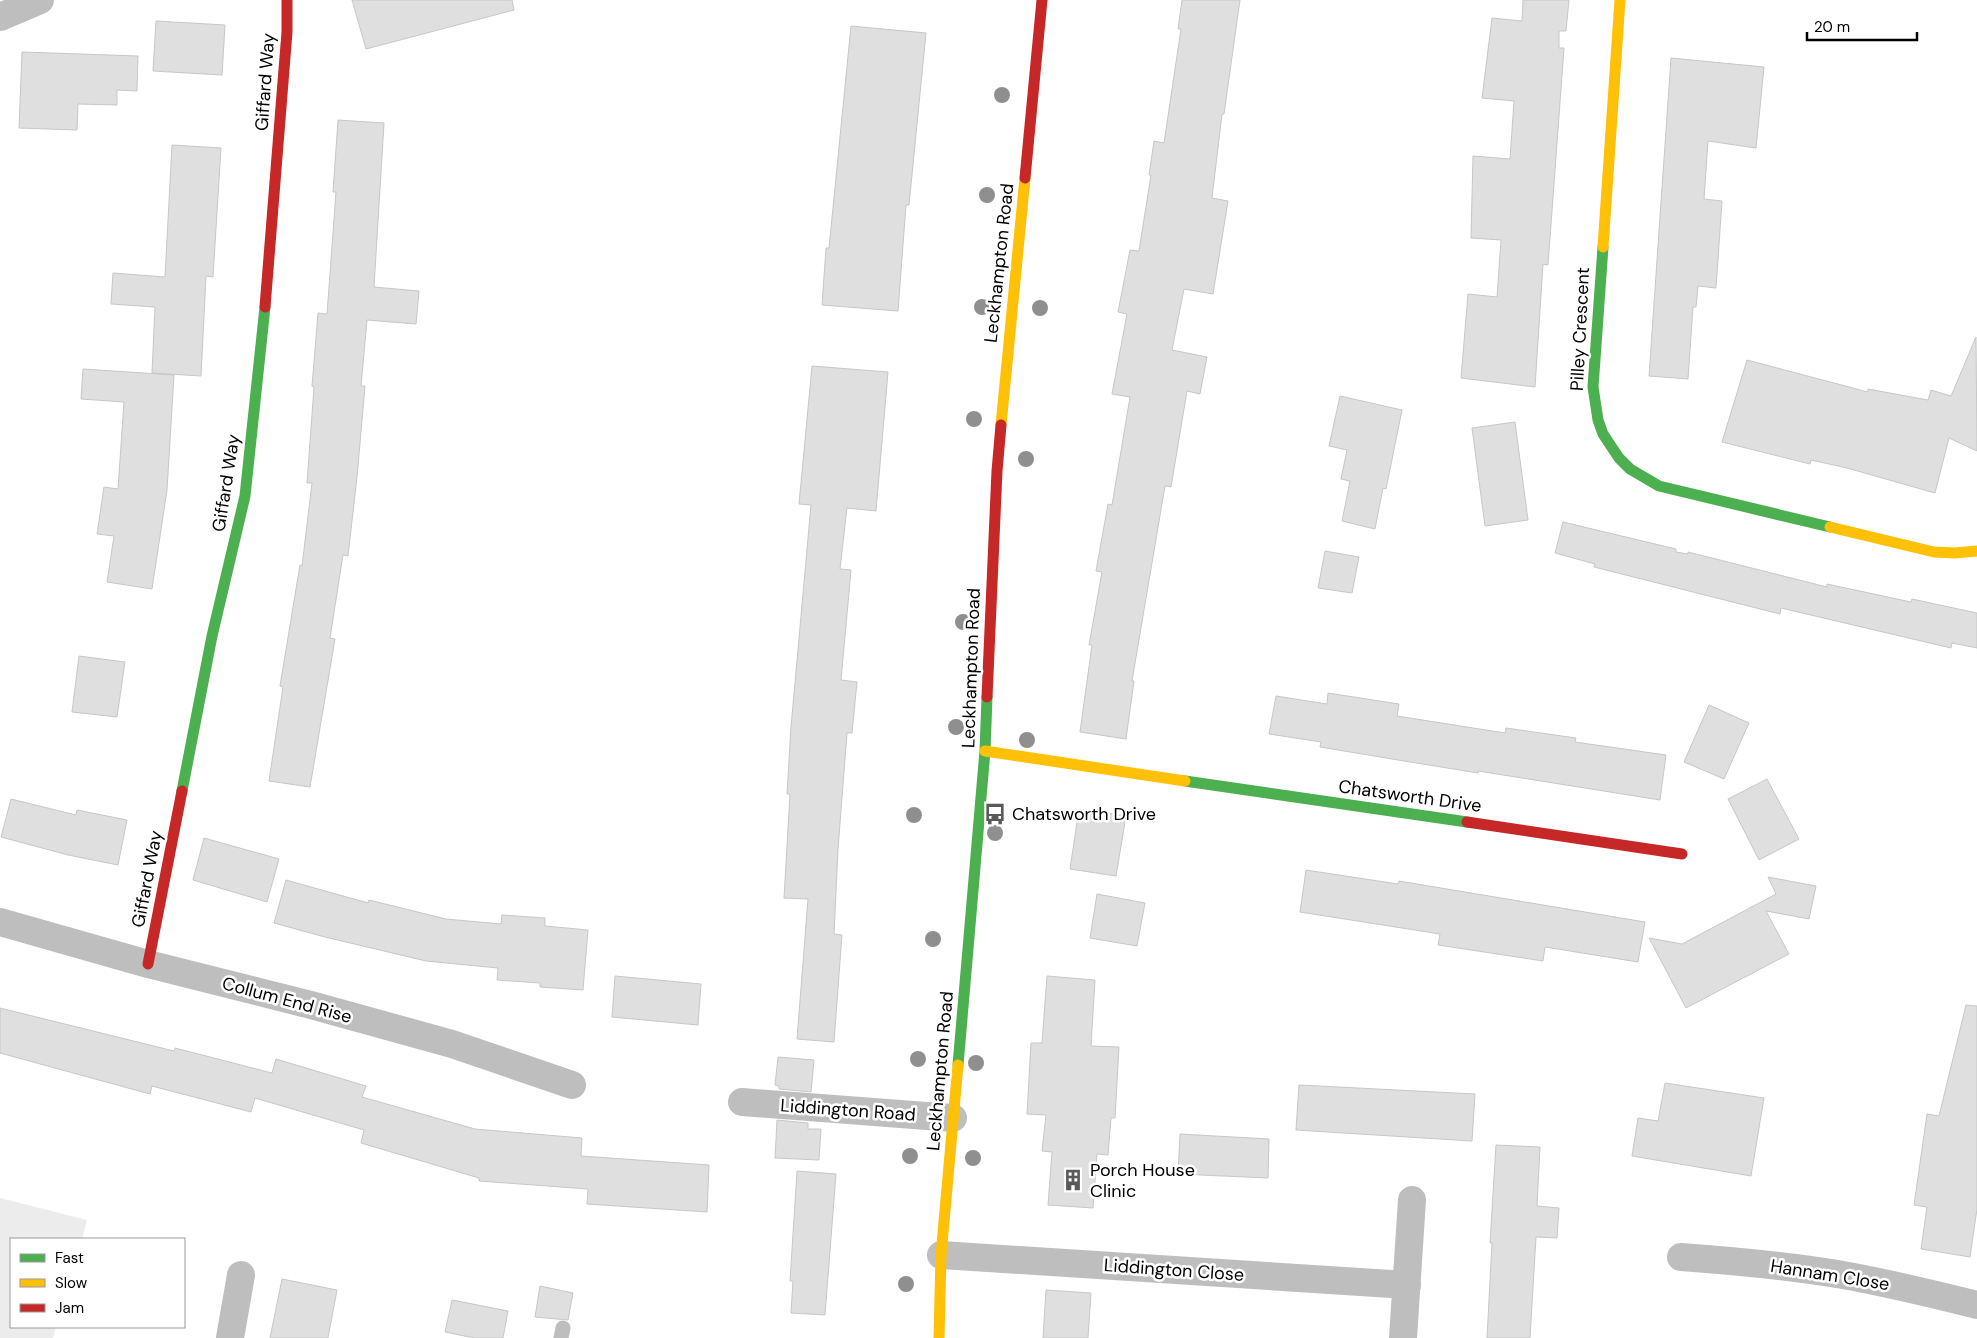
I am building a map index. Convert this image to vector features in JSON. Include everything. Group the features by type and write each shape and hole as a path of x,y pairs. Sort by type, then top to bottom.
{"street":[{"name":"Giffard Way","path":"148,964 212,636 245,496 267,283 288,32 287,0"},
{"name":"Leckhampton Road","path":"939,1338 941,1255 985,751 997,471 1042,0"},
{"name":"Pilley Crescent","path":"1620,0 1593,387 1594,408 1599,429 1609,447 1622,464 1658,486 1934,552 1977,551"},
{"name":"Chatsworth Drive","path":"985,751 1682,854"},
{"name":"Collum End Rise","path":"0,922 148,964 311,1005 452,1044 572,1085"},
{"name":"Liddington Road","path":"742,1102 953,1118"},
{"path":"1403,1338 1412,1200"},
{"name":"Liddington Close","path":"941,1255 1407,1285"},
{"name":"Hannam Close","path":"1681,1257 1763,1264 1843,1275 1913,1289 1977,1305"},
{"path":"230,1338 241,1275"}],"shaded area":[{"path":"0,1198 87,1220 82,1238 10,1238 10,1328 56,1328 53,1338 0,1338"}],"building":[{"path":"352,0 512,0 514,10 366,49"},
{"path":"1182,0 1240,0 1224,114 1222,114 1212,198 1228,201 1213,294 1184,289 1172,350 1207,357 1200,394 1187,391 1171,487 1165,486 1132,681 1134,681 1126,739 1080,732 1092,645 1089,645 1102,572 1096,571 1108,504 1112,505 1130,397 1112,394 1127,314 1118,312 1130,250 1139,251 1151,175 1149,175 1154,141 1164,143 1181,29 1178,29"},
{"path":"1523,0 1569,0 1566,31 1559,31 1559,48 1564,48 1548,265 1543,264 1535,387 1461,378 1468,294 1497,297 1501,240 1471,238 1473,156 1510,159 1514,101 1482,98 1492,18 1522,21"},
{"path":"156,21 225,25 222,75 153,71"},
{"path":"851,26 926,33 909,205 906,205 898,311 822,305 826,248 829,248"},
{"path":"22,52 138,56 137,91 117,90 117,105 78,104 77,130 19,128"},
{"path":"1671,58 1764,67 1756,148 1708,141 1704,199 1722,201 1716,288 1698,286 1696,307 1693,307 1688,379 1649,376"},
{"path":"338,120 384,123 374,287 419,291 416,324 367,320 361,386 365,386 348,556 343,555 330,638 335,639 310,787 269,781 283,687 280,686 300,565 302,566 312,483 307,483 314,387 312,386 318,313 327,314 336,192 333,192"},
{"path":"172,145 221,148 213,277 206,276 201,376 152,373 155,307 111,304 113,273 165,277"},
{"path":"1976,337 1977,451 1949,438 1935,493 1847,468 1811,460 1810,464 1722,442 1747,360 1868,392 1868,389 1928,400 1931,390 1951,396"},
{"path":"812,366 888,372 876,511 847,508 840,569 851,570 841,680 857,682 852,733 847,733 838,849 834,934 842,935 834,1042 797,1039 808,899 784,898 790,794 787,794 791,727 811,505 799,504"},
{"path":"83,369 174,375 167,490 152,589 107,582 114,536 97,534 104,487 118,489 124,402 81,399"},
{"path":"1340,396 1402,410 1386,489 1383,488 1375,529 1342,521 1350,481 1341,479 1347,450 1329,446"},
{"path":"1515,422 1528,520 1485,526 1472,428"},
{"path":"1563,522 1676,549 1676,552 1688,554 1688,552 1827,587 1827,584 1911,602 1912,599 1977,613 1977,648 1952,643 1951,648 1781,608 1780,614 1594,567 1595,564 1555,553"},
{"path":"1325,551 1359,557 1352,593 1318,588"},
{"path":"79,656 125,662 117,717 72,712"},
{"path":"1328,693 1399,704 1397,716 1505,733 1506,728 1576,738 1575,742 1666,755 1660,800 1320,747 1321,742 1269,734 1276,696 1327,704"},
{"path":"1709,705 1749,723 1724,779 1684,762"},
{"path":"1767,779 1799,839 1759,860 1728,799"},
{"path":"11,799 76,815 77,810 127,820 118,865 68,855 1,837"},
{"path":"1079,809 1126,816 1116,876 1070,869"},
{"path":"204,838 279,859 267,902 193,880"},
{"path":"1306,870 1398,884 1399,881 1645,922 1638,962 1545,947 1543,961 1438,945 1440,934 1300,912"},
{"path":"1768,877 1816,886 1809,919 1766,911 1789,954 1686,1008 1649,938 1682,944 1776,894"},
{"path":"286,880 368,903 369,900 446,919 501,924 502,915 545,918 545,926 588,930 583,990 540,987 540,983 497,980 498,968 426,961 274,923"},
{"path":"1097,894 1145,903 1137,946 1090,938"},
{"path":"615,976 701,984 698,1025 612,1017"},
{"path":"1047,976 1095,980 1091,1046 1119,1047 1115,1118 1111,1118 1108,1155 1097,1154 1093,1208 1048,1205 1052,1152 1042,1151 1046,1115 1027,1114 1031,1043 1042,1043"},
{"path":"1966,1005 1977,1006 1977,1209 1970,1257 1921,1249 1927,1207 1914,1205 1927,1114 1939,1116"},
{"path":"0,1008 174,1051 175,1048 272,1073 276,1059 366,1086 362,1097 475,1129 582,1138 581,1156 709,1165 707,1212 587,1204 588,1189 479,1181 479,1178 361,1143 364,1130 255,1098 251,1112 152,1086 150,1094 0,1053"},
{"path":"778,1057 814,1060 811,1092 779,1089 779,1086 775,1085"},
{"path":"1665,1083 1764,1098 1751,1176 1632,1156 1638,1118 1658,1121"},
{"path":"1299,1085 1475,1094 1472,1141 1296,1130"},
{"path":"777,1120 808,1123 808,1129 821,1129 819,1160 775,1158"},
{"path":"1180,1134 1269,1139 1268,1178 1178,1174"},
{"path":"1496,1145 1540,1147 1537,1206 1559,1208 1557,1238 1536,1237 1530,1338 1487,1338"},
{"path":"797,1171 836,1174 825,1315 791,1313 793,1281 790,1281"},
{"path":"282,1279 337,1290 328,1338 270,1338"},
{"path":"540,1286 573,1293 568,1320 535,1317"},
{"path":"1046,1290 1091,1293 1088,1338 1043,1338"},
{"path":"452,1300 508,1311 503,1338 474,1338 445,1332"}],"traffic: fast":[{"path":"1603,247 1593,387 1598,420 1603,434 1619,458 1630,469 1659,486 1830,527"},
{"path":"182,791 212,636 245,496 265,307"},
{"path":"958,1065 985,751 987,697"},
{"path":"1185,781 1467,822"}],"traffic: slow":[{"path":"1603,247 1620,0"},
{"path":"1001,425 1025,178"},
{"path":"1830,527 1934,552 1977,551"},
{"path":"985,751 1185,781"},
{"path":"939,1338 941,1255 958,1065"}],"traffic: jam":[{"path":"265,307 287,32 287,0"},
{"path":"1025,178 1042,0"},
{"path":"987,697 997,471 1001,425"},
{"path":"148,964 182,791"},
{"path":"1467,822 1682,854"}],"place":[{"name":"Chatsworth Drive","path":"995,814"},
{"name":"Porch House Clinic","path":"1073,1180"}]}
